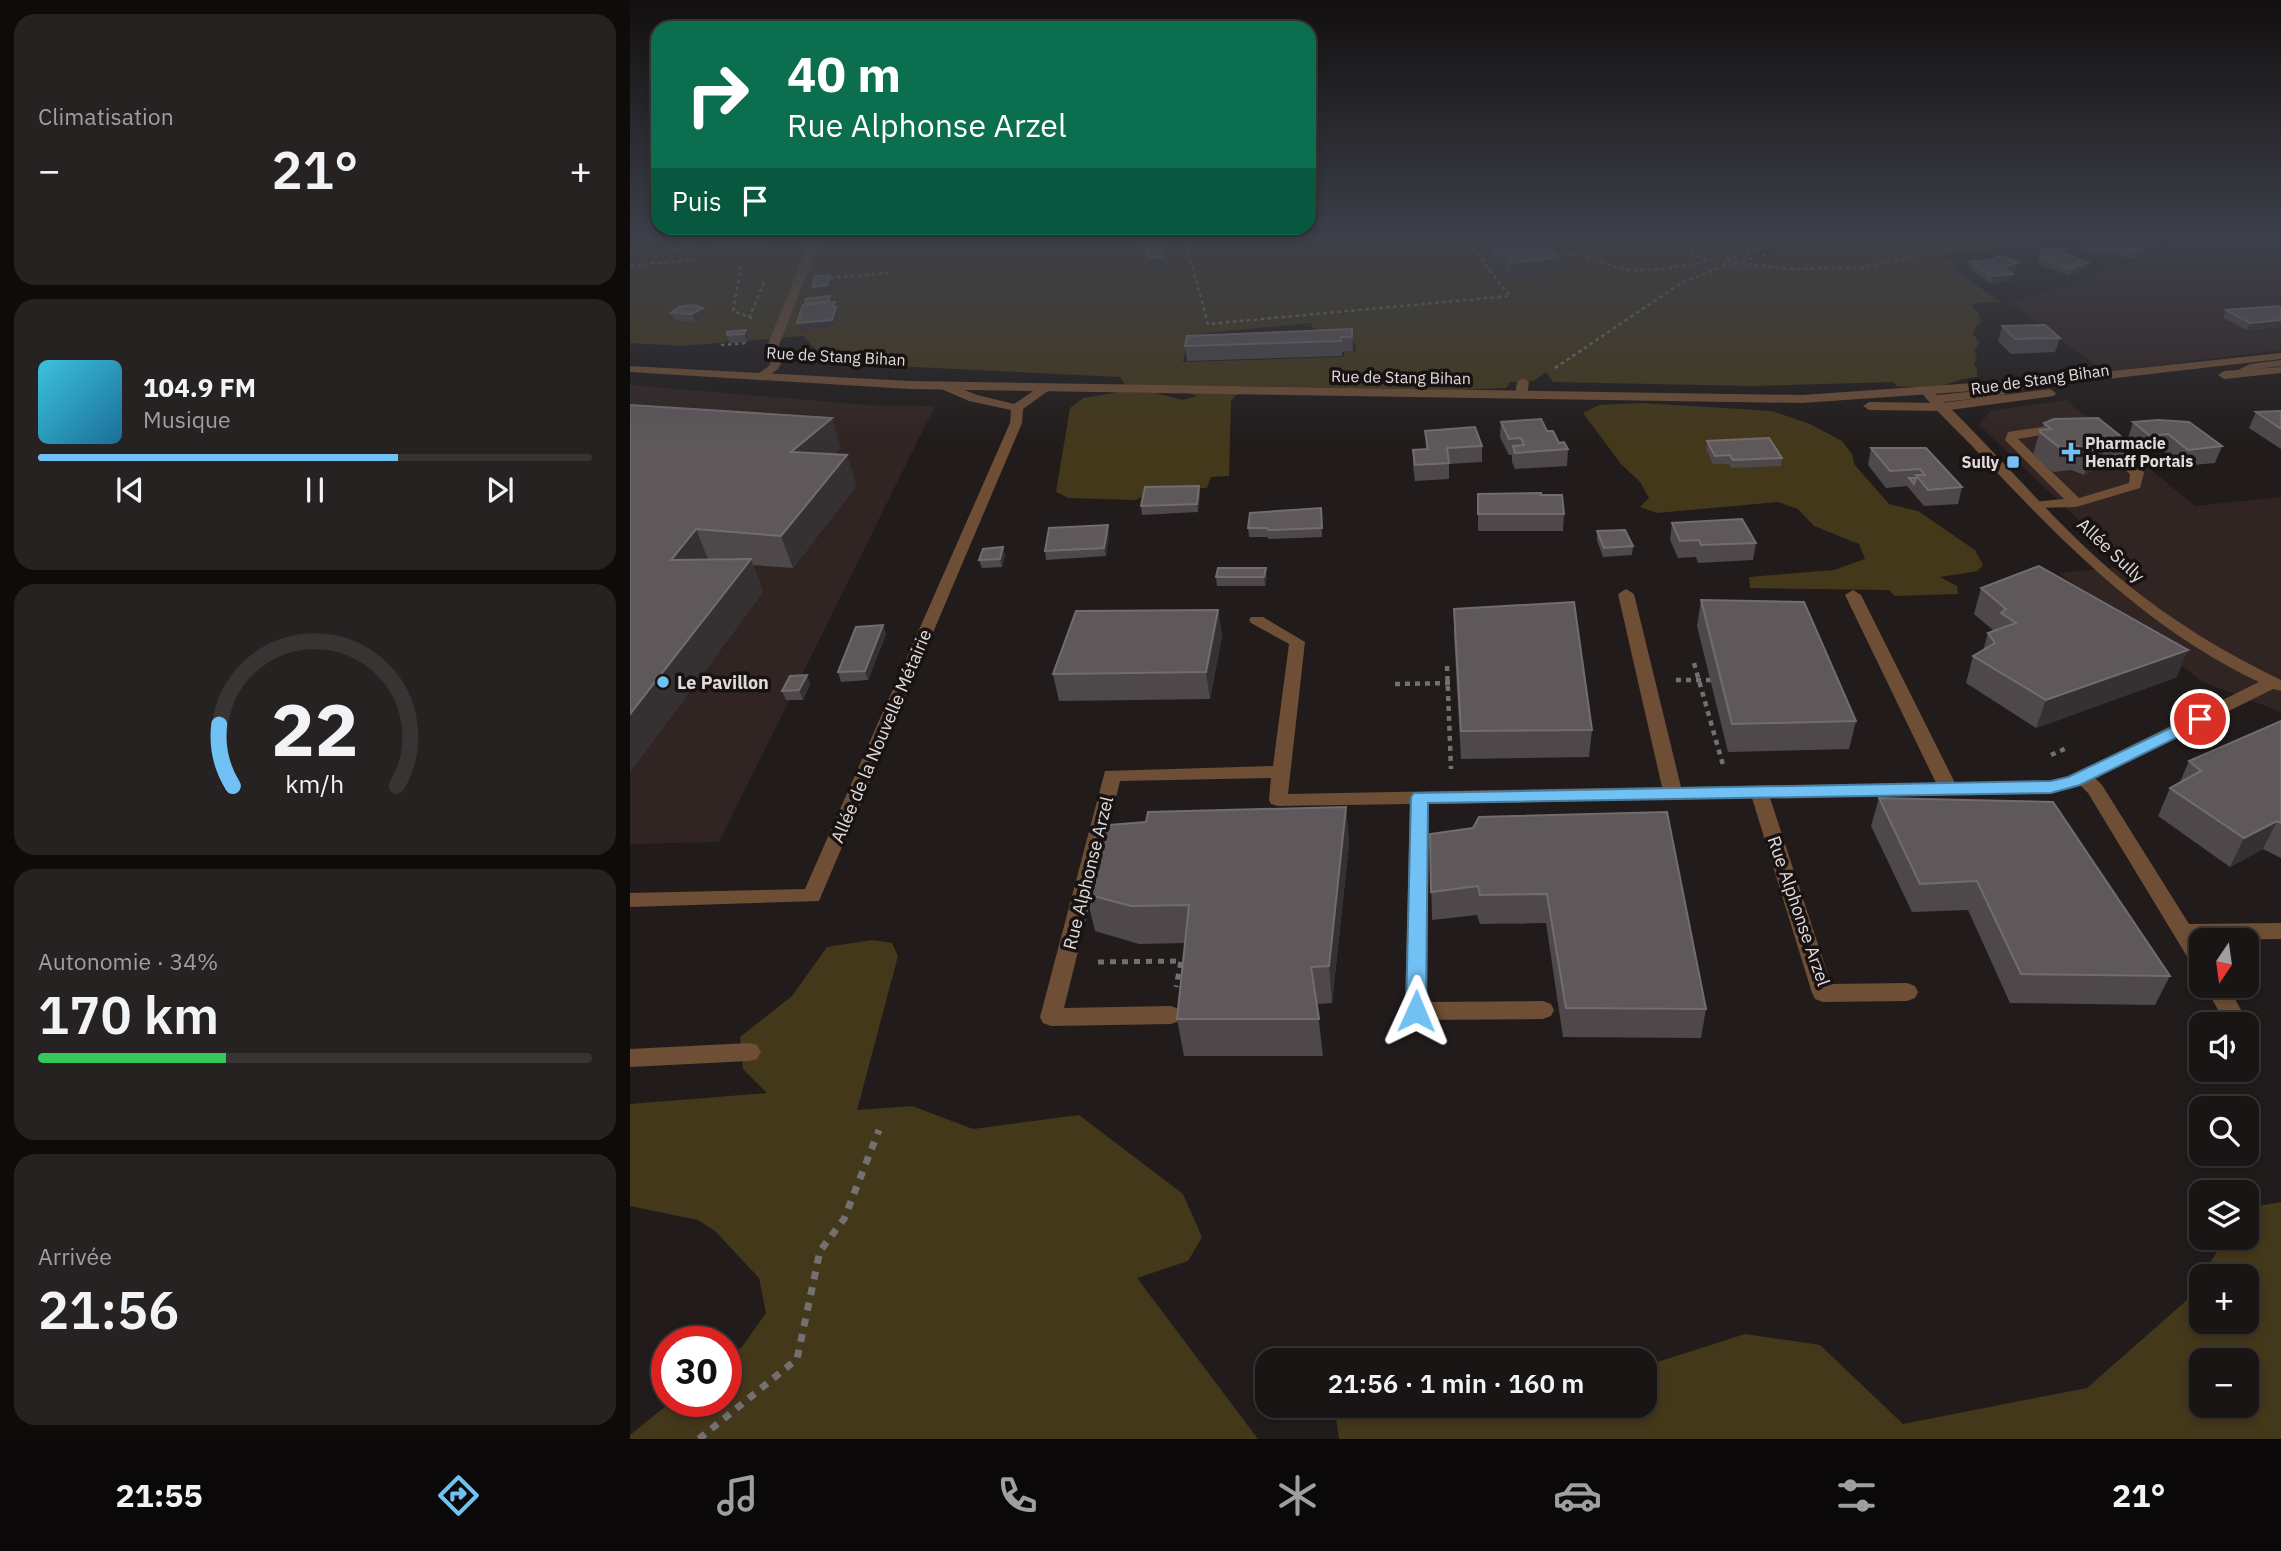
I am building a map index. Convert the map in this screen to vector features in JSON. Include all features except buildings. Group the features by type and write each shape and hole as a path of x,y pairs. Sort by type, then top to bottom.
{"street":[{"path":"760,377 773,368 779,358 771,351 790,307"},
{"name":"Rue de Stang Bihan","path":"1802,399 1882,407 1999,392 2026,384 2281,356"},
{"name":"Rue de Stang Bihan","path":"630,359 999,385"},
{"path":"2236,374 2254,366 2281,363"},
{"name":"Rue de Stang Bihan","path":"630,369 943,385 1522,388 1541,395 1802,399 1934,399 2281,370"},
{"path":"943,385 973,398 1016,408 1049,386"},
{"name":"Allée Sully","path":"1934,399 2096,566 2189,638 2277,684"},
{"name":"Allée de la Nouvelle Métairie","path":"630,900 812,896 1016,423 1016,408"},
{"path":"2072,430 2054,428 2030,431 2013,435 2011,440 2076,503"},
{"path":"2038,505 2076,503 2128,489 2137,480 2137,473 2094,438"},
{"path":"1626,594 1673,793"},
{"path":"1853,595 1949,790"},
{"path":"1257,620 1297,642 1278,800 2051,787 2082,777 2277,684"},
{"name":"Rue Alphonse Arzel","path":"1171,1015 1051,1017 1112,775 1282,772"},
{"path":"2082,777 2095,789 2189,941"},
{"name":"Rue Alphonse Arzel","path":"1759,792 1823,993 1907,992"},
{"path":"1420,797 1416,1011 1543,1010"},
{"path":"2183,932 2281,931"},
{"path":"630,1058 749,1052"}],"path":[{"path":"734,307 733,311 761,323"},
{"path":"748,318 753,307"},
{"path":"1203,307 1208,324 1390,307"},
{"path":"1541,395 1538,380 1642,307"},
{"path":"1667,770 1724,769 1694,663"},
{"path":"1440,774 1451,773 1447,666"},
{"path":"1395,684 1455,683"},
{"path":"2040,759 2078,743"},
{"path":"1065,963 1181,961 1171,1015"},
{"path":"699,1439 797,1359 820,1251 845,1219 879,1130"}],"shaded area":[{"path":"630,307 1973,307 1979,314 1981,323 1976,326 1973,334 1980,343 1974,351 1977,356 1974,364 1977,377 1928,387 1897,386 1893,382 1752,386 1553,382 1546,372 1533,381 1510,382 1506,388 1459,390 1244,386 1231,401 1229,476 1211,477 1207,488 1152,491 1136,500 1069,498 1056,492 1070,408 1083,398 1120,392 1155,393 1183,400 1197,396 1174,387 1126,386 1120,377 895,366 831,358 817,351 803,336 682,346 630,343","holes":["1313,323 1310,326 1331,338 1355,344 1356,351 1345,352 1343,357 1183,362 1186,350 1213,338 1204,333"]},
{"path":"2016,307 2281,307 2281,350 2105,372"},
{"path":"630,385 868,405 935,406 719,842 630,844"},
{"path":"2066,400 2195,506 2281,497 2281,712 2203,682 2059,573 2127,566 1979,425 1990,411"},
{"path":"1642,403 1772,411 1810,424 1842,441 1852,454 1854,464 1889,504 1918,511 1975,550 1983,565 1978,571 1940,577 1957,586 1958,594 1895,596 1889,590 1750,588 1749,577 1834,570 1865,559 1859,544 1814,526 1798,509 1778,502 1657,513 1640,507 1649,498 1640,482 1621,464 1583,413 1599,405"},
{"path":"872,940 892,943 898,956 857,1110 912,1106 973,1129 1079,1115 1183,1194 1202,1237 1188,1261 1137,1278 1258,1439 630,1439 630,1435 652,1417 742,1417 742,1347 766,1313 759,1278 715,1231 698,1220 630,1206 630,1104 767,1093 743,1069 740,1037 792,996 827,947"},
{"path":"2281,1202 2281,1439 1339,1439 1336,1418 1657,1418 1657,1362 1745,1334 1820,1345 1903,1424 2087,1388 2189,1297 2189,1334 2259,1334 2259,1264 2209,1264 2218,1250 2259,1250 2259,1206"}],"place":[{"name":"Pharmacie Henaff Portais","path":"2071,452"},
{"name":"Sully","path":"2013,462"},
{"name":"Le Pavillon","path":"663,682"}],"route":[{"path":"1416,1011 1420,797 2051,787 2074,781 2200,719"}]}
